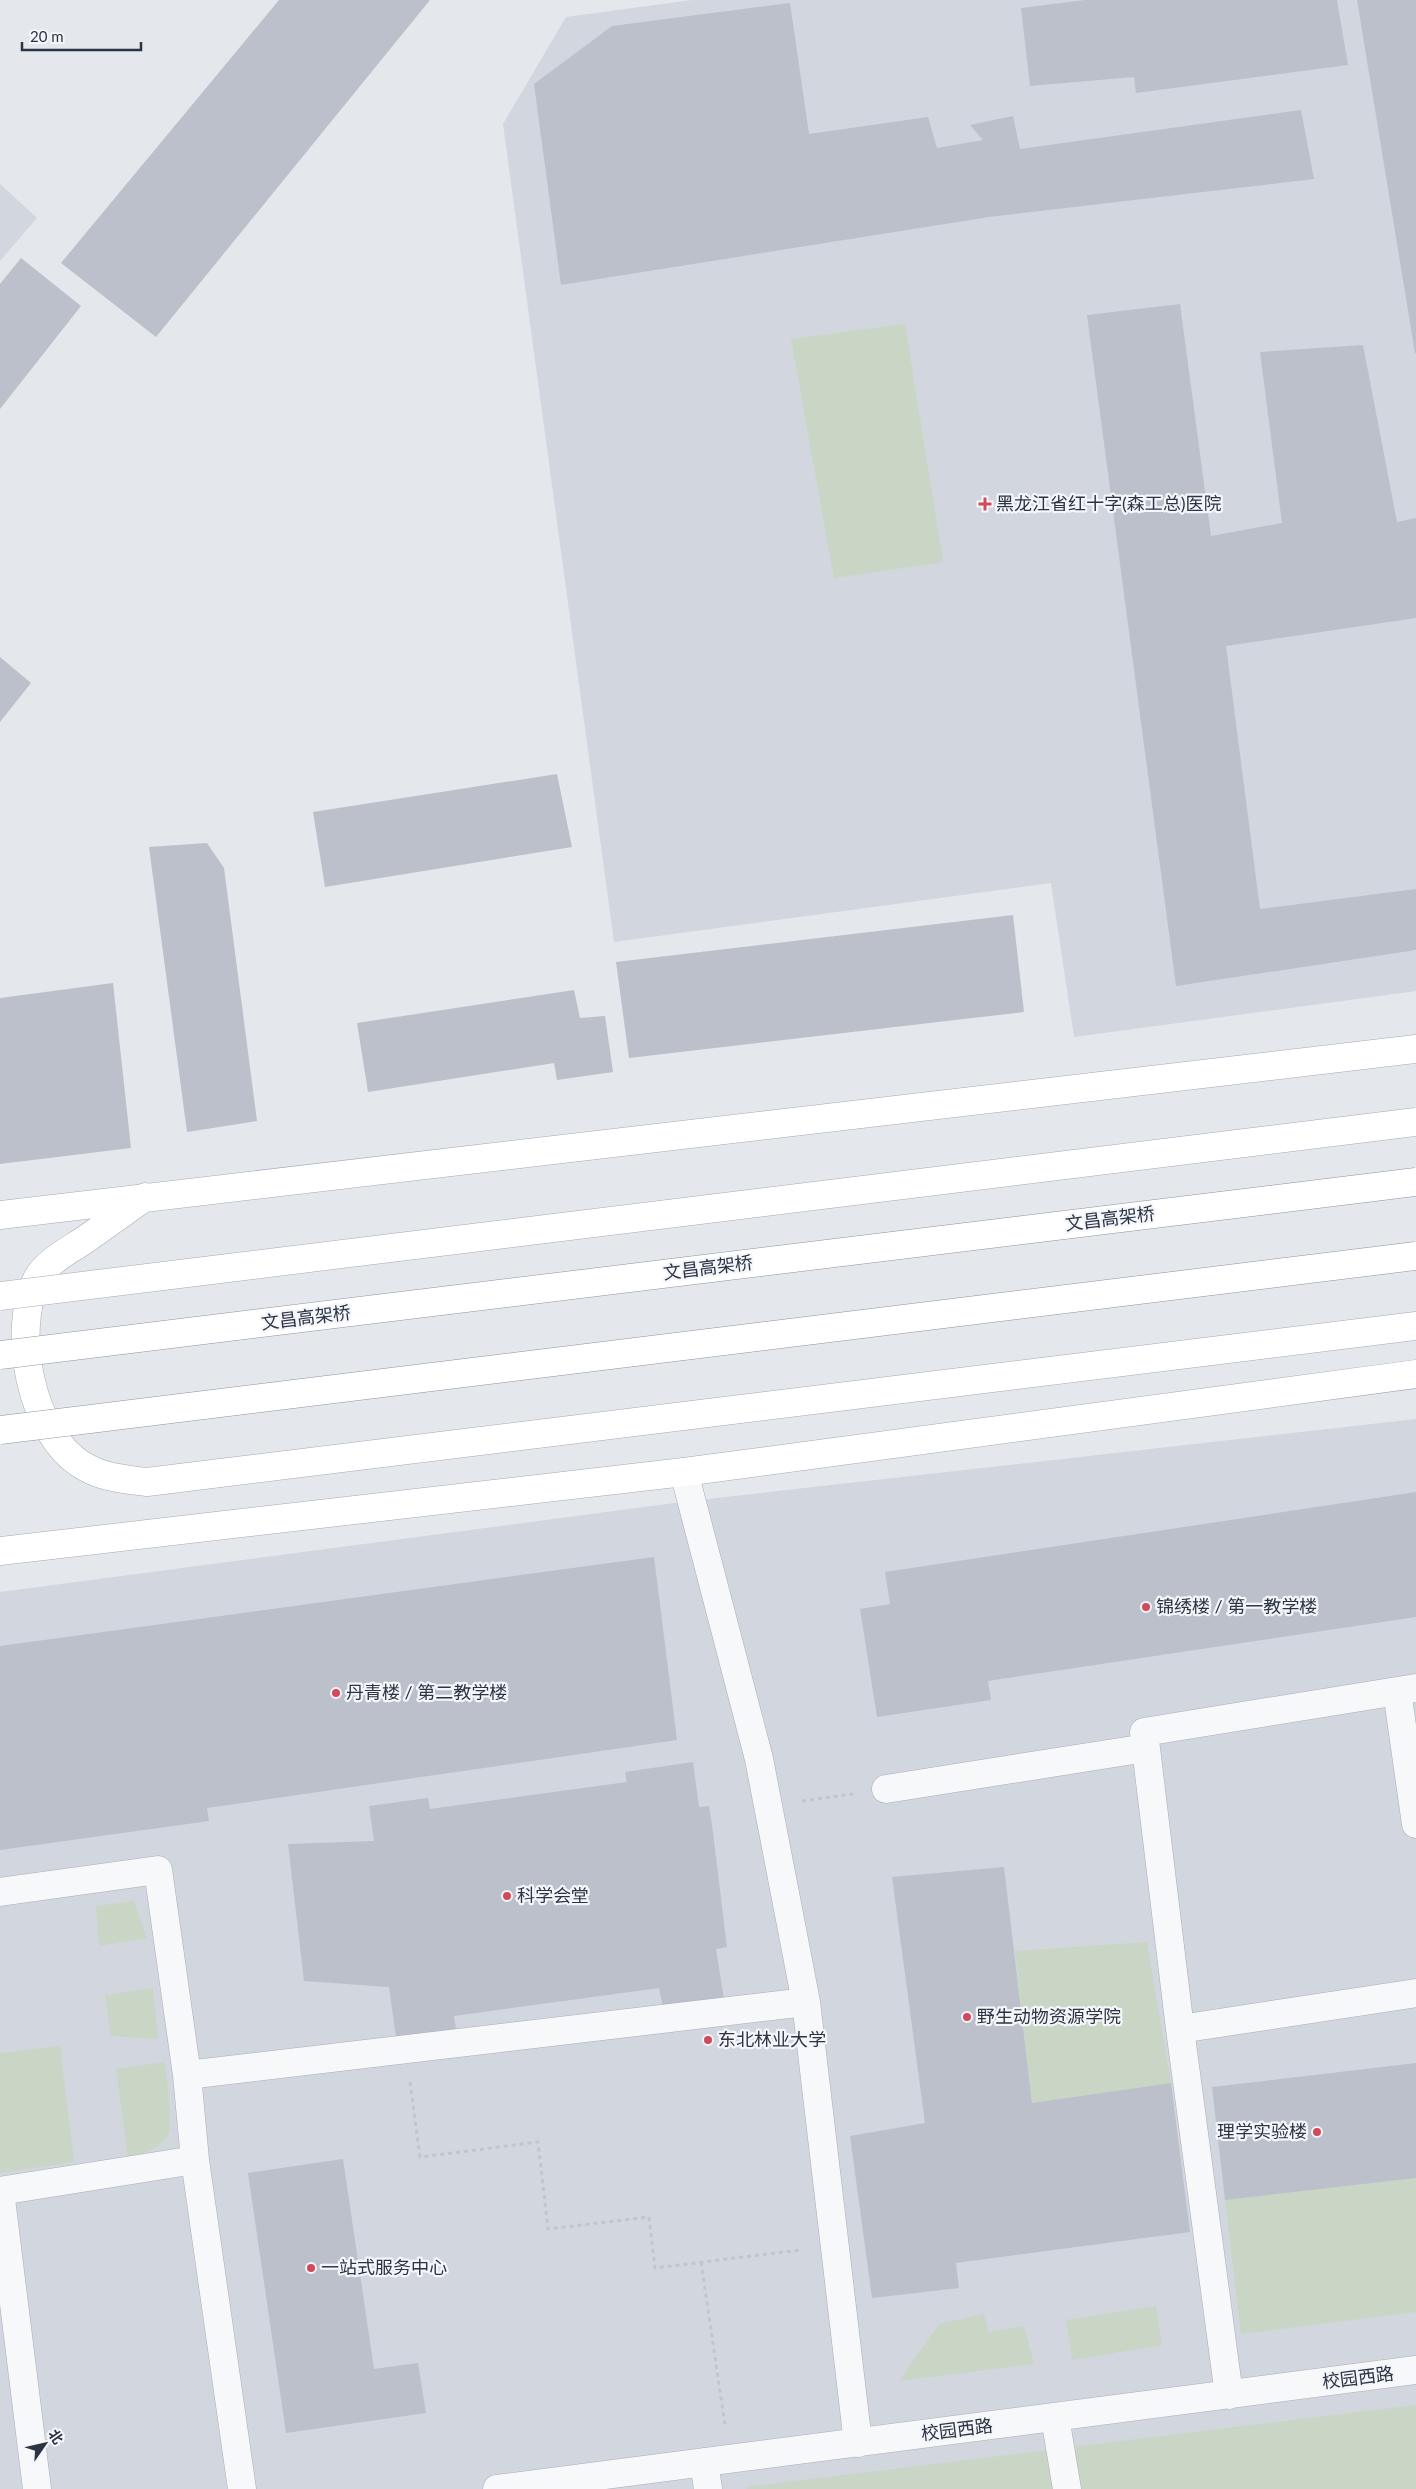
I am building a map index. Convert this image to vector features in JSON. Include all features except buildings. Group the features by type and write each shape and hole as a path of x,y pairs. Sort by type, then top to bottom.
{"main road":[{"path":"0,1215 1416,1049"},
{"path":"0,1296 1416,1122"},
{"name":"文昌高架桥","path":"0,1355 1416,1182"},
{"path":"145,1197 55,1259 37,1279 28,1310 24,1344 36,1398 60,1447 81,1464 109,1478 147,1482 1416,1326"},
{"path":"0,1430 1416,1256"},
{"path":"0,1551 684,1472 1416,1374"}],"street":[{"path":"684,1472 759,1759 806,2002 858,2443"},
{"path":"1229,2395 1180,2029 1144,1732 1407,1690 1416,1824"},
{"path":"886,1789 1146,1748"},
{"path":"0,1892 158,1870 187,2076 195,2160 242,2489"},
{"path":"1180,2029 1416,1993"},
{"path":"187,2076 806,2002"},
{"path":"37,2489 0,2191 195,2160"},
{"name":"校园西路","path":"497,2489 1416,2370"},
{"path":"1055,2417 1068,2489"},
{"path":"708,2489 717,2461"}],"path":[{"path":"768,1806 886,1789"},
{"path":"406,2049 420,2157 538,2142 548,2229 650,2217 655,2268 835,2246"},
{"path":"701,2262 717,2461"}],"shaded area":[{"name":"黑龙江省红十字(森工总)医院","path":"692,0 1416,0 1416,991 1074,1037 1051,883 614,942 503,124 566,17"},
{"path":"0,184 37,218 0,261"},
{"name":"东北林业大学","path":"1416,1419 1416,2489 0,2489 0,1592 690,1501"}],"green space":[{"path":"905,324 943,562 834,578 791,339"},
{"path":"134,1901 147,1938 99,1946 96,1906"},
{"path":"1147,1942 1171,2083 1032,2103 1015,1951"},
{"path":"153,1988 158,2039 111,2036 105,1995"},
{"path":"60,2046 74,2162 0,2173 0,2053"},
{"path":"165,2062 170,2114 169,2133 166,2139 158,2146 128,2159 116,2069"},
{"path":"1416,2178 1416,2312 1241,2334 1225,2200"},
{"path":"1156,2306 1162,2345 1072,2360 1066,2320"},
{"path":"984,2314 988,2332 1024,2326 1034,2364 899,2381 939,2324"},
{"path":"1416,2405 1416,2489 747,2489 746,2487"}],"place":[{"name":"黑龙江省红十字(森工总)医院","path":"985,504"},
{"name":"锦绣楼 / 第一教学楼","path":"1146,1607"},
{"name":"丹青楼 / 第二教学楼","path":"336,1693"},
{"name":"科学会堂","path":"507,1896"},
{"name":"野生动物资源学院","path":"967,2017"},
{"name":"东北林业大学","path":"708,2040"},
{"name":"理学实验楼","path":"1317,2132"},
{"name":"一站式服务中心","path":"311,2268"}]}
